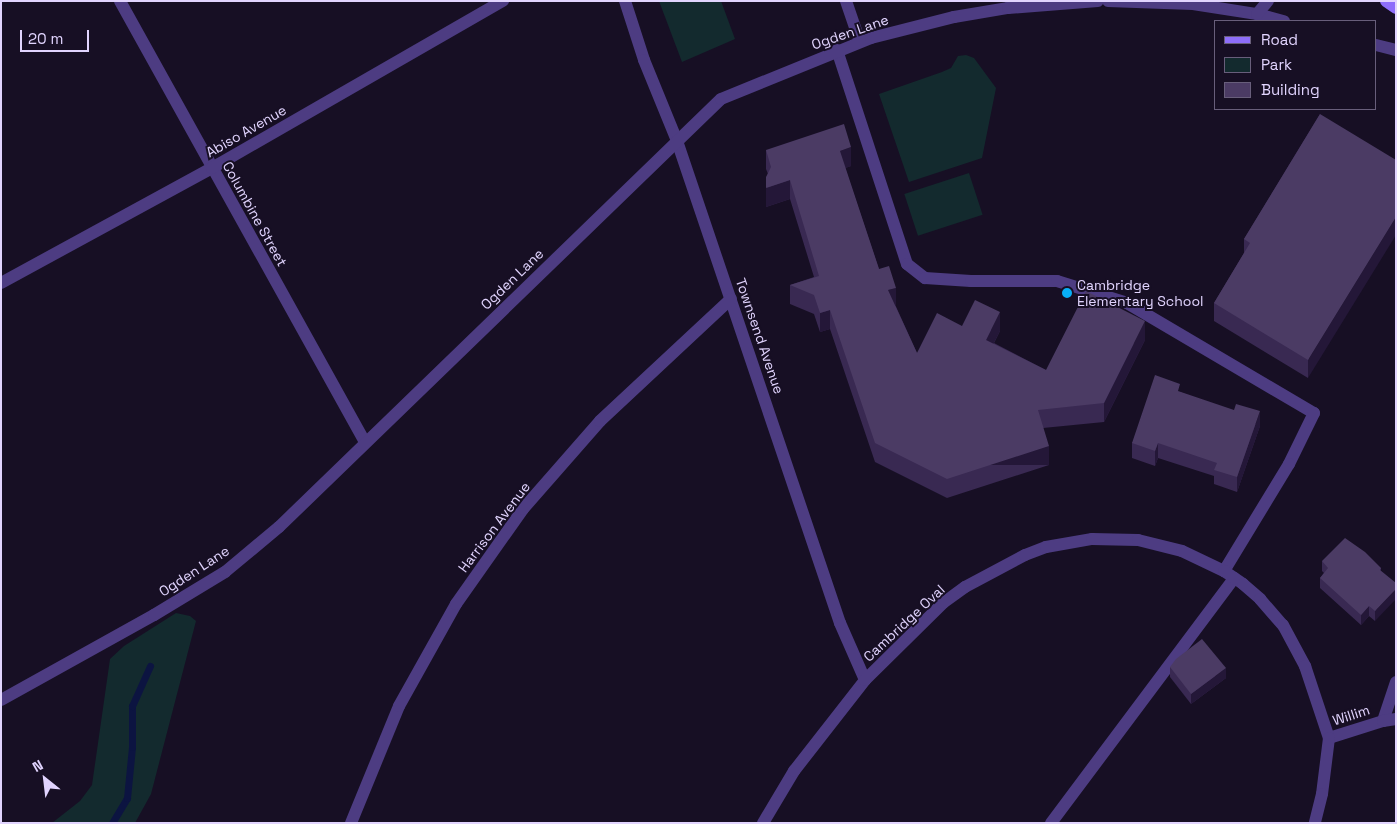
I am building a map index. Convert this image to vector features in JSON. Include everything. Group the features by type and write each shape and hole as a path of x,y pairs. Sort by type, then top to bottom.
{"main road":[{"path":"1386,1 1396,8"}],"street":[{"name":"Columbine Street","path":"120,1 365,442"},
{"name":"Abiso Avenue","path":"1,283 212,168 503,1"},
{"name":"Townsend Avenue","path":"625,1 644,60 677,141 732,299 840,623 865,680"},
{"path":"846,1 860,42"},
{"name":"Ogden Lane","path":"1,700 154,615 225,572 279,527 721,99 837,50 954,17 1008,8 1098,1"},
{"path":"1108,1 1193,4 1257,14 1280,20"},
{"path":"1257,14 1268,1"},
{"path":"1377,44 1396,50"},
{"path":"837,50 907,264 925,278 971,282 1057,281 1126,303 1314,413 1289,464 1229,575 1051,823"},
{"name":"Harrison Avenue","path":"351,823 399,706 456,604 523,509 600,421 732,299"},
{"name":"Cambridge Oval","path":"763,823 794,771 865,680 943,603 1004,564 1046,547 1092,539 1138,540 1182,551 1229,575 1260,599 1283,625 1305,666 1329,738 1322,794 1315,823"},
{"path":"1382,721 1396,682"},
{"name":"Willim","path":"1329,738 1382,721 1396,719"}],"green space":[{"path":"659,1 721,1 735,39 682,62"},
{"path":"966,55 974,58 996,88 982,158 909,182 879,94 951,68 958,56"},
{"path":"969,173 983,215 918,236 904,194"},
{"path":"176,613 190,616 196,621 151,794 135,823 52,823 80,801 92,785 110,659 124,646"}],"building":[{"path":"1320,114 1396,160 1396,217 1308,360 1214,303 1250,243 1244,239"},
{"path":"844,124 851,147 840,151 879,269 889,266 896,288 888,290 917,353 937,313 962,326 975,300 1000,312 986,340 1046,370 1086,291 1145,321 1104,403 1038,410 1049,446 947,479 875,443 830,310 820,313 814,295 790,285 819,276 790,180 766,188 766,177 771,167 766,150"},
{"path":"1155,375 1180,384 1178,391 1234,410 1236,404 1260,411 1237,477 1214,470 1217,463 1158,443 1155,451 1132,443"},
{"path":"1345,538 1365,552 1381,568 1380,570 1396,583 1396,589 1375,611 1369,606 1361,615 1320,578 1328,568 1322,561"},
{"path":"1202,639 1226,668 1191,694 1170,667 1176,659"}],"waterway":[{"path":"112,823 127,798 132,747 132,706 150,666"}],"place":[{"name":"Cambridge Elementary School","path":"1067,293"}]}
